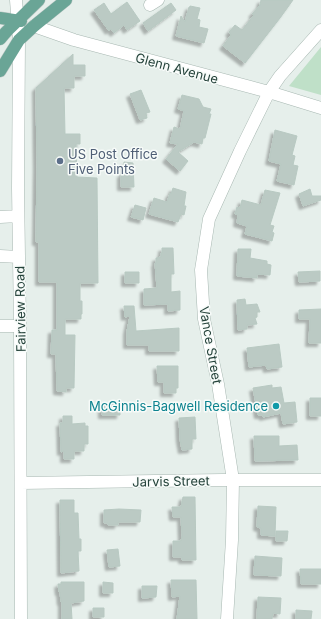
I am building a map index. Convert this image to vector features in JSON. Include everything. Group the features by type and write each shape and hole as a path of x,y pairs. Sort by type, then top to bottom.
{"main road":[{"path":"0,40 17,20 39,0"},
{"path":"0,71 19,40 66,0"},
{"path":"0,18 17,20 34,26"}],"street":[{"name":"Fairview Road","path":"16,0 19,40 18,216 21,619"},
{"name":"Glenn Avenue","path":"34,26 74,40 269,92 321,108"},
{"name":"Vance Street","path":"227,619 232,540 233,480 218,384 204,319 200,270 209,219 269,92 280,76 321,30"},
{"path":"0,217 18,216"},
{"path":"0,256 19,257"},
{"path":"0,326 20,326"},
{"name":"Jarvis Street","path":"21,483 321,480"}],"green space":[{"path":"321,47 321,95 289,86"}],"building":[{"path":"261,0 293,0 245,63 223,46 231,35 229,32 235,25 242,30 254,15 252,14 260,5"},
{"path":"127,2 140,21 127,30 124,25 114,33 111,29 109,31 94,10 104,3 111,14"},
{"path":"171,3 176,10 148,31 143,23"},
{"path":"190,6 200,8 197,19 200,20 199,27 208,29 204,43 176,36 181,16 185,22"},
{"path":"73,54 73,65 85,65 85,76 74,76 74,88 64,88 65,134 80,134 80,144 76,144 77,177 97,178 98,283 80,283 80,301 82,301 81,319 65,319 65,335 75,335 74,388 66,388 66,392 57,391 56,354 51,354 52,330 57,330 57,282 39,282 39,242 36,242 36,88"},
{"path":"141,90 150,112 146,113 147,118 140,120 130,94"},
{"path":"182,95 199,99 203,107 211,109 209,114 211,114 202,144 194,142 178,152 188,161 180,171 166,159 178,144 170,143 174,127 180,129 184,111 178,109"},
{"path":"275,130 297,136 292,155 295,156 293,165 298,166 294,185 277,181 281,164 269,161"},
{"path":"124,162 133,163 134,187 121,187 121,174 123,174"},
{"path":"173,188 186,192 184,206 186,206 184,215 181,214 178,222 149,214 154,198 167,202"},
{"path":"310,189 312,196 321,196 321,200 303,206 299,194"},
{"path":"265,190 280,193 270,225 274,226 272,241 245,234 247,226 237,223 238,215 235,214 237,207 240,208 242,200 261,205"},
{"path":"135,205 146,208 143,220 131,217"},
{"path":"162,248 173,248 174,274 171,274 171,292 180,291 180,310 168,311 168,304 144,305 144,289 157,288 155,263 156,258 161,257"},
{"path":"238,249 251,249 250,258 267,261 267,264 271,265 270,275 257,274 257,278 237,276"},
{"path":"320,271 320,281 299,282 298,272"},
{"path":"125,272 139,272 139,283 125,283"},
{"path":"245,299 246,305 257,304 260,312 257,312 257,317 255,318 257,324 247,325 247,329 238,330 237,300"},
{"path":"124,306 134,306 136,331 179,328 179,351 149,351 149,345 127,345 127,331 130,316 125,317"},
{"path":"321,309 321,343 309,343 310,319 299,319 299,310"},
{"path":"279,344 282,367 267,369 266,365 249,367 247,348"},
{"path":"157,366 178,366 178,388 176,388 176,393 164,393 164,382 158,382"},
{"name":"McGinnis-Bagwell Residence","path":"272,385 272,388 281,387 284,403 295,402 297,422 283,424 281,413 263,417 263,415 258,415 253,388"},
{"path":"310,398 321,398 321,416 310,416"},
{"path":"102,404 120,404 120,415 102,415"},
{"path":"63,416 72,416 72,424 85,423 85,426 88,426 88,444 84,444 84,451 74,451 74,459 64,459 64,451 61,452 60,423 63,423"},
{"path":"195,417 196,439 192,439 192,449 182,450 179,418"},
{"path":"254,436 279,436 279,446 297,445 298,460 255,461"},
{"path":"183,497 195,497 196,560 182,560 182,557 173,557 173,541 181,541 182,536 181,517 173,517 172,507 181,507"},
{"path":"60,500 74,500 74,513 78,513 79,539 81,539 81,551 78,551 79,571 61,573"},
{"path":"258,506 276,507 275,536 261,535 261,528 257,527"},
{"path":"104,510 141,510 140,522 118,522 118,525 108,525 108,523 104,523"},
{"path":"276,531 288,531 287,541 276,541"},
{"path":"118,549 120,566 109,567 107,550"},
{"path":"255,556 282,558 281,576 254,575"},
{"path":"300,569 321,569 321,584 301,584"},
{"path":"171,580 196,580 197,619 177,619 180,596 172,597"},
{"path":"61,582 84,582 84,601 71,603 72,619 62,619 62,602 58,584 61,584"},
{"path":"103,582 113,583 113,593 103,593"},
{"path":"142,586 157,586 156,597 142,598"},
{"path":"258,597 281,598 280,614 273,613 272,619 257,619"},
{"path":"93,608 104,608 104,617 93,617"},
{"path":"296,610 312,611 311,619 296,619"}],"place":[{"name":"US Post Office Five Points","path":"60,161"},
{"name":"McGinnis-Bagwell Residence","path":"276,406"}]}
